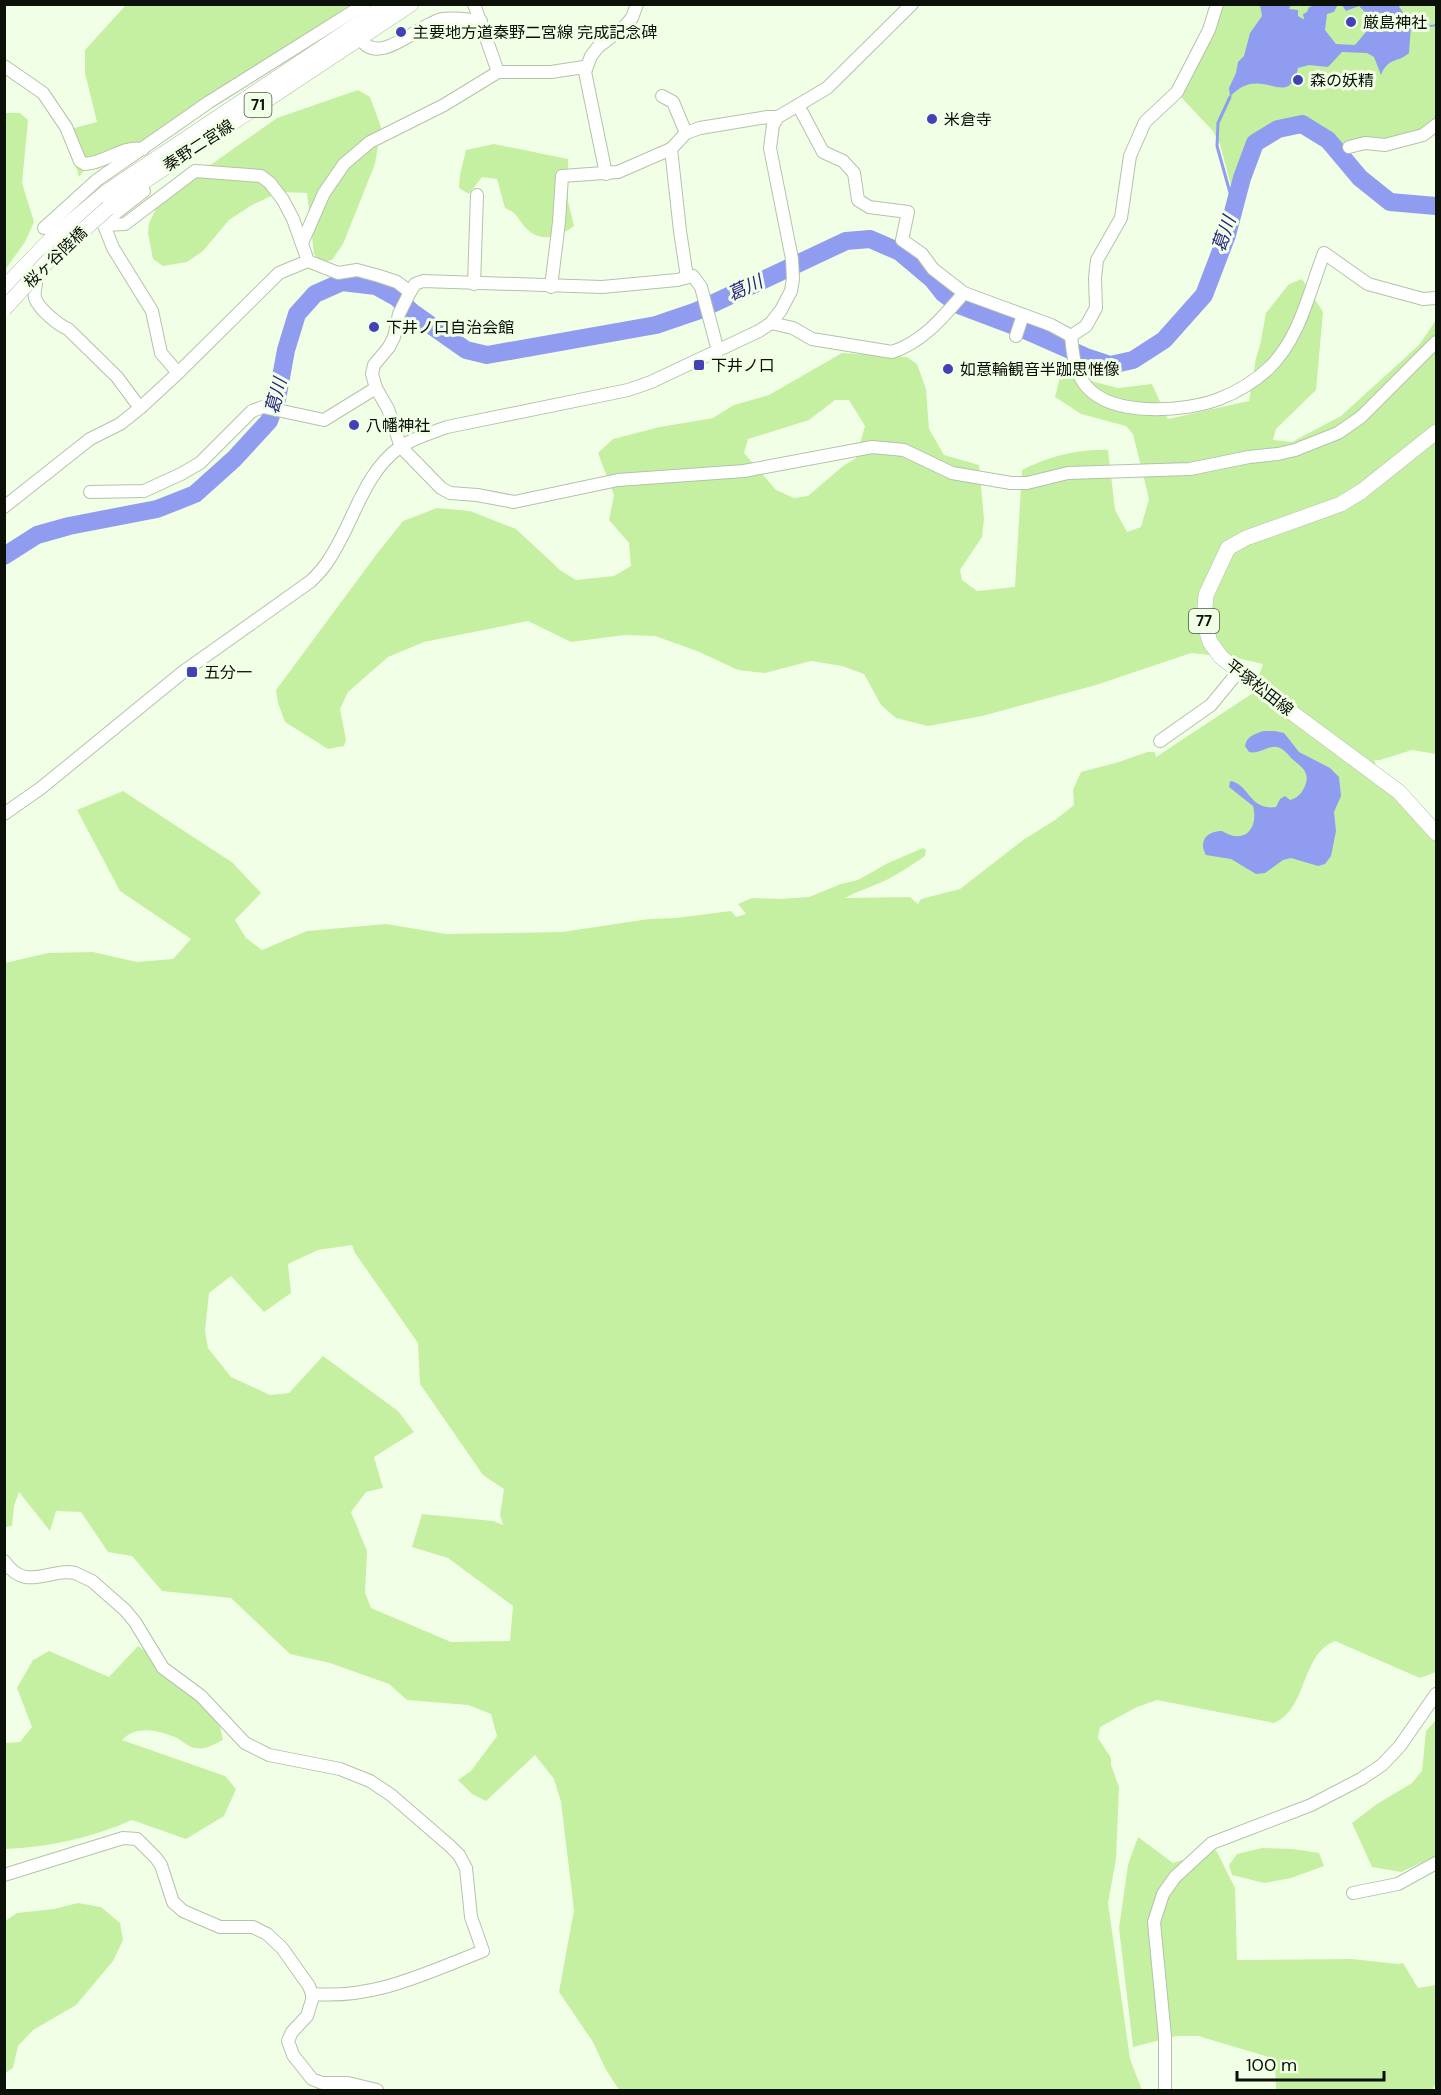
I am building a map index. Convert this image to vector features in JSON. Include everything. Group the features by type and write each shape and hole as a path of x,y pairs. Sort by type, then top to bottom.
{"main road":[{"name":"秦野二宮線","path":"105,199 388,4"},
{"name":"秦野二宮線","path":"105,199 146,180 411,4"},
{"name":"桜ヶ谷陸橋","path":"4,288 54,236 105,199"},
{"name":"桜ヶ谷陸橋","path":"4,309 105,199"},
{"name":"平塚松田線","path":"1437,432 1362,491 1341,504 1246,538 1228,548 1206,595 1204,621 1210,642 1221,657 1399,792 1437,833"}],"street":[{"path":"44,228 97,180 208,102 364,4"},
{"path":"474,4 498,72"},
{"path":"585,72 591,56 598,47 632,18 637,4"},
{"path":"4,814 41,788 183,672 311,581 327,564 374,474 401,447 420,437 447,428 628,390 651,382 718,351 771,323 791,291 793,279 792,260 770,148 773,125 778,117 827,88 912,4"},
{"path":"1072,339 1094,315 1097,260 1121,218 1130,156 1145,122 1177,92 1209,30 1217,4"},
{"path":"360,38 363,43 377,50 385,49 427,25 443,19 481,21"},
{"path":"4,66 42,93 66,127 80,161 85,164 98,162 129,148 143,149"},
{"path":"302,243 324,193 344,164 370,142 444,105 498,72 551,72 584,67 606,174"},
{"path":"662,96 673,102 686,133"},
{"path":"798,105 823,152 843,161 854,174 858,200 869,207 909,212 902,240 922,254 933,269 963,294 1051,325 1072,339"},
{"path":"551,286 562,176 606,174 635,166 671,149 686,133 700,128 778,117"},
{"path":"1349,147 1365,143 1385,145 1423,135 1437,125"},
{"path":"671,149 687,277"},
{"path":"104,225 125,224 195,171 261,176 270,183 283,200 293,219 308,261"},
{"path":"97,180 105,199"},
{"path":"104,225 108,219 144,191"},
{"path":"474,284 477,195"},
{"path":"104,225 113,248 152,311 161,353 178,373"},
{"path":"1072,339 1078,373 1088,388 1097,396 1136,408 1165,409 1217,400 1233,393 1253,381 1278,358 1295,330 1324,253 1368,284 1423,299 1437,298"},
{"path":"4,507 90,439 120,424 140,408 279,273 308,261 338,273 357,270 379,276 397,282 409,293"},
{"path":"718,351 705,298 693,276 676,280 602,287 423,281 415,284 409,293 399,314 394,337 374,365 372,374 376,388 388,409 401,447 441,488 450,493 514,502 618,480 764,468 872,447 904,450 952,473 1011,483 1026,483 1068,473 1190,469 1249,457 1278,454 1338,433 1361,417 1437,342"},
{"path":"4,300 16,286 34,281 36,302 59,325 68,329 117,377 140,408"},
{"path":"771,323 793,328 812,339 892,352 932,330 963,294"},
{"path":"1016,336 1023,315"},
{"path":"90,492 144,491 181,474 200,463 252,411 263,407 324,420 376,388"},
{"path":"1160,741 1211,705 1238,672"},
{"path":"4,1561 14,1572 26,1578 68,1572 92,1581 130,1615 162,1668 201,1696 244,1743 269,1755 340,1769 370,1781 390,1795 459,1855 468,1873 471,1917 483,1951 398,1985 339,1995 312,1994"},
{"path":"1165,2091 1165,2037 1154,1922 1163,1894 1175,1877 1212,1844 1311,1805 1361,1779 1382,1765 1400,1746 1437,1694"},
{"path":"4,1875 123,1838 137,1839 160,1865 169,1894 177,1907 220,1927 253,1927 267,1934 282,1948 301,1974 312,1994 312,2001 307,2016 292,2032 288,2041 293,2055 307,2074 317,2081 348,2083 377,2091"},
{"path":"1353,1893 1398,1884 1437,1863"}],"green space":[{"path":"126,5 349,5 295,44 142,145 94,158 79,177 70,148 74,128 97,122 85,73 85,50"},
{"path":"1220,5 1436,5 1436,121 1404,137 1344,146 1328,132 1312,124 1290,121 1279,123 1259,132 1244,149 1232,190 1220,144 1213,131 1179,95"},
{"path":"358,90 370,97 381,127 375,164 343,244 332,260 321,262 314,254 307,193 280,192 252,205 229,220 203,251 187,262 163,266 153,259 148,233 149,223 157,207 185,183 277,118"},
{"path":"5,113 20,113 28,120 22,183 34,222 25,242 5,270"},
{"path":"494,144 568,159 568,201 574,226 552,237 540,237 525,228 514,213 505,208 497,179 482,177 469,194 459,188 466,150"},
{"path":"1302,279 1323,312 1316,390 1276,429 1273,440 1292,442 1341,416 1419,345 1436,320 1436,754 1412,750 1374,760 1383,783 1436,839 1436,1672 1420,1678 1335,1641 1315,1658 1293,1706 1285,1716 1274,1723 1157,1700 1137,1707 1100,1727 1098,1738 1111,1758 1111,1765 1119,1787 1116,1859 1108,1903 1130,2059 1142,2090 619,2090 605,2068 593,2042 559,1992 574,1910 561,1802 554,1779 535,1755 486,1801 472,1794 458,1780 471,1771 497,1736 491,1714 468,1705 407,1700 389,1684 330,1663 290,1654 231,1598 162,1591 132,1556 108,1552 81,1512 56,1511 50,1531 19,1492 14,1506 12,1526 5,1527 5,963 48,953 93,952 137,962 173,959 191,939 120,891 77,810 123,791 233,863 261,893 235,920 246,938 262,950 307,931 386,924 446,934 562,932 649,919 731,911 736,917 746,914 738,904 752,898 809,897 858,880 888,863 923,848 926,850 925,856 908,867 886,880 845,898 910,897 918,904 921,899 960,889 1023,840 1074,805 1073,790 1081,772 1147,752 1155,752 1156,757 1253,693 1263,664 1237,658 1191,653 1096,685 982,716 928,726 896,718 881,705 864,674 842,666 811,661 765,673 738,670 697,651 655,636 624,635 571,642 528,621 424,642 388,657 348,692 340,709 346,740 344,746 328,749 285,722 276,690 403,521 437,508 470,511 516,529 560,570 576,580 614,576 631,566 629,543 609,520 614,495 598,453 613,439 660,427 713,418 734,405 769,395 842,353 907,357 917,364 926,389 929,429 944,455 979,465 984,519 982,537 960,570 962,580 977,591 1015,587 1022,470 1064,454 1087,450 1108,450 1115,510 1127,532 1141,527 1149,499 1133,434 1126,426 1081,414 1055,397 1061,373 1118,388 1152,384 1168,419 1249,401 1266,313 1289,284","holes":["835,400 849,400 865,426 856,458 808,496 794,498 776,490 744,453 748,439 809,420","352,1245 355,1253 418,1343 420,1384 483,1475 504,1489 500,1515 503,1525 493,1521 422,1514 412,1547 448,1558 513,1606 510,1641 451,1642 371,1608 365,1593 367,1551 351,1512 366,1492 383,1488 374,1457 414,1432 398,1411 323,1356 289,1393 270,1395 231,1377 208,1348 205,1331 209,1293 231,1276 264,1312 291,1293 288,1264 318,1250"]},
{"path":"138,1646 211,1701 223,1740 207,1747 196,1748 178,1738 147,1730 134,1732 122,1740 225,1776 236,1789 224,1816 186,1839 132,1820 101,1832 70,1840 5,1849 5,1743 20,1742 32,1727 17,1688 33,1660 49,1651 109,1677"},
{"path":"1436,1720 1436,1856 1401,1872 1372,1867 1352,1823 1377,1804 1412,1783 1422,1771 1426,1731"},
{"path":"1138,1837 1173,1863 1216,1850 1235,1888 1237,1960 1352,1959 1403,1963 1418,1988 1436,1985 1436,2083 1432,2090 1276,2090 1275,2059 1198,2036 1176,2036 1133,2047 1119,1928 1128,1865"},
{"path":"1262,1848 1319,1853 1324,1866 1291,1878 1264,1883 1232,1875 1229,1865 1237,1854"},
{"path":"78,1903 101,1907 120,1923 123,1940 113,1961 76,2005 33,2030 18,2046 13,2068 5,2073 5,1921 17,1913 54,1909"}],"water":[{"path":"1260,5 1291,5 1289,9 1298,10 1298,16 1304,19 1303,14 1309,7 1317,5 1342,5 1398,5 1411,24 1436,24 1436,26 1411,26 1409,53 1387,65 1381,75 1374,57 1367,53 1342,52 1328,67 1309,65 1298,68 1294,79 1288,86 1282,88 1250,84 1240,88 1230,97 1229,88 1238,62 1244,56 1250,33 1262,16","holes":["1342,5 1346,11 1359,6 1365,12 1366,32 1355,45 1336,44 1325,30 1327,14 1334,12 1337,6"]},
{"path":"1264,731 1284,733 1299,752 1330,768 1339,777 1341,796 1334,812 1336,831 1331,856 1325,864 1318,866 1291,858 1283,860 1265,873 1256,874 1231,859 1206,855 1203,845 1208,835 1222,831 1230,835 1243,835 1252,828 1254,822 1253,806 1229,787 1230,781 1241,786 1260,805 1267,807 1276,807 1280,799 1285,796 1290,800 1295,798 1304,788 1307,778 1304,770 1286,752 1272,747 1249,752 1245,746 1247,740 1254,734"}],"waterway":[{"path":"1230,97 1218,123 1217,146 1234,207"},
{"name":"葛川","path":"4,556 37,535 69,526 157,509 195,494 234,459 269,421 277,399 286,350 297,314 315,294 342,282 376,286 396,297 412,312 466,350 487,355 656,325 697,311 846,241 870,239 900,252 959,305 1110,365 1133,360 1164,340 1204,295 1227,235 1242,178 1255,143 1278,129 1302,124 1328,140 1360,178 1390,202 1436,206"}],"place":[{"name":"厳島神社","path":"1351,22"},
{"name":"主要地方道秦野二宮線 完成記念碑","path":"401,32"},
{"name":"森の妖精","path":"1298,80"},
{"name":"米倉寺","path":"932,119"},
{"name":"下井ノ口自治会館","path":"374,327"},
{"name":"下井ノ口","path":"699,365"},
{"name":"如意輪観音半跏思惟像","path":"948,369"},
{"name":"八幡神社","path":"354,425"},
{"name":"五分一","path":"192,672"}]}
